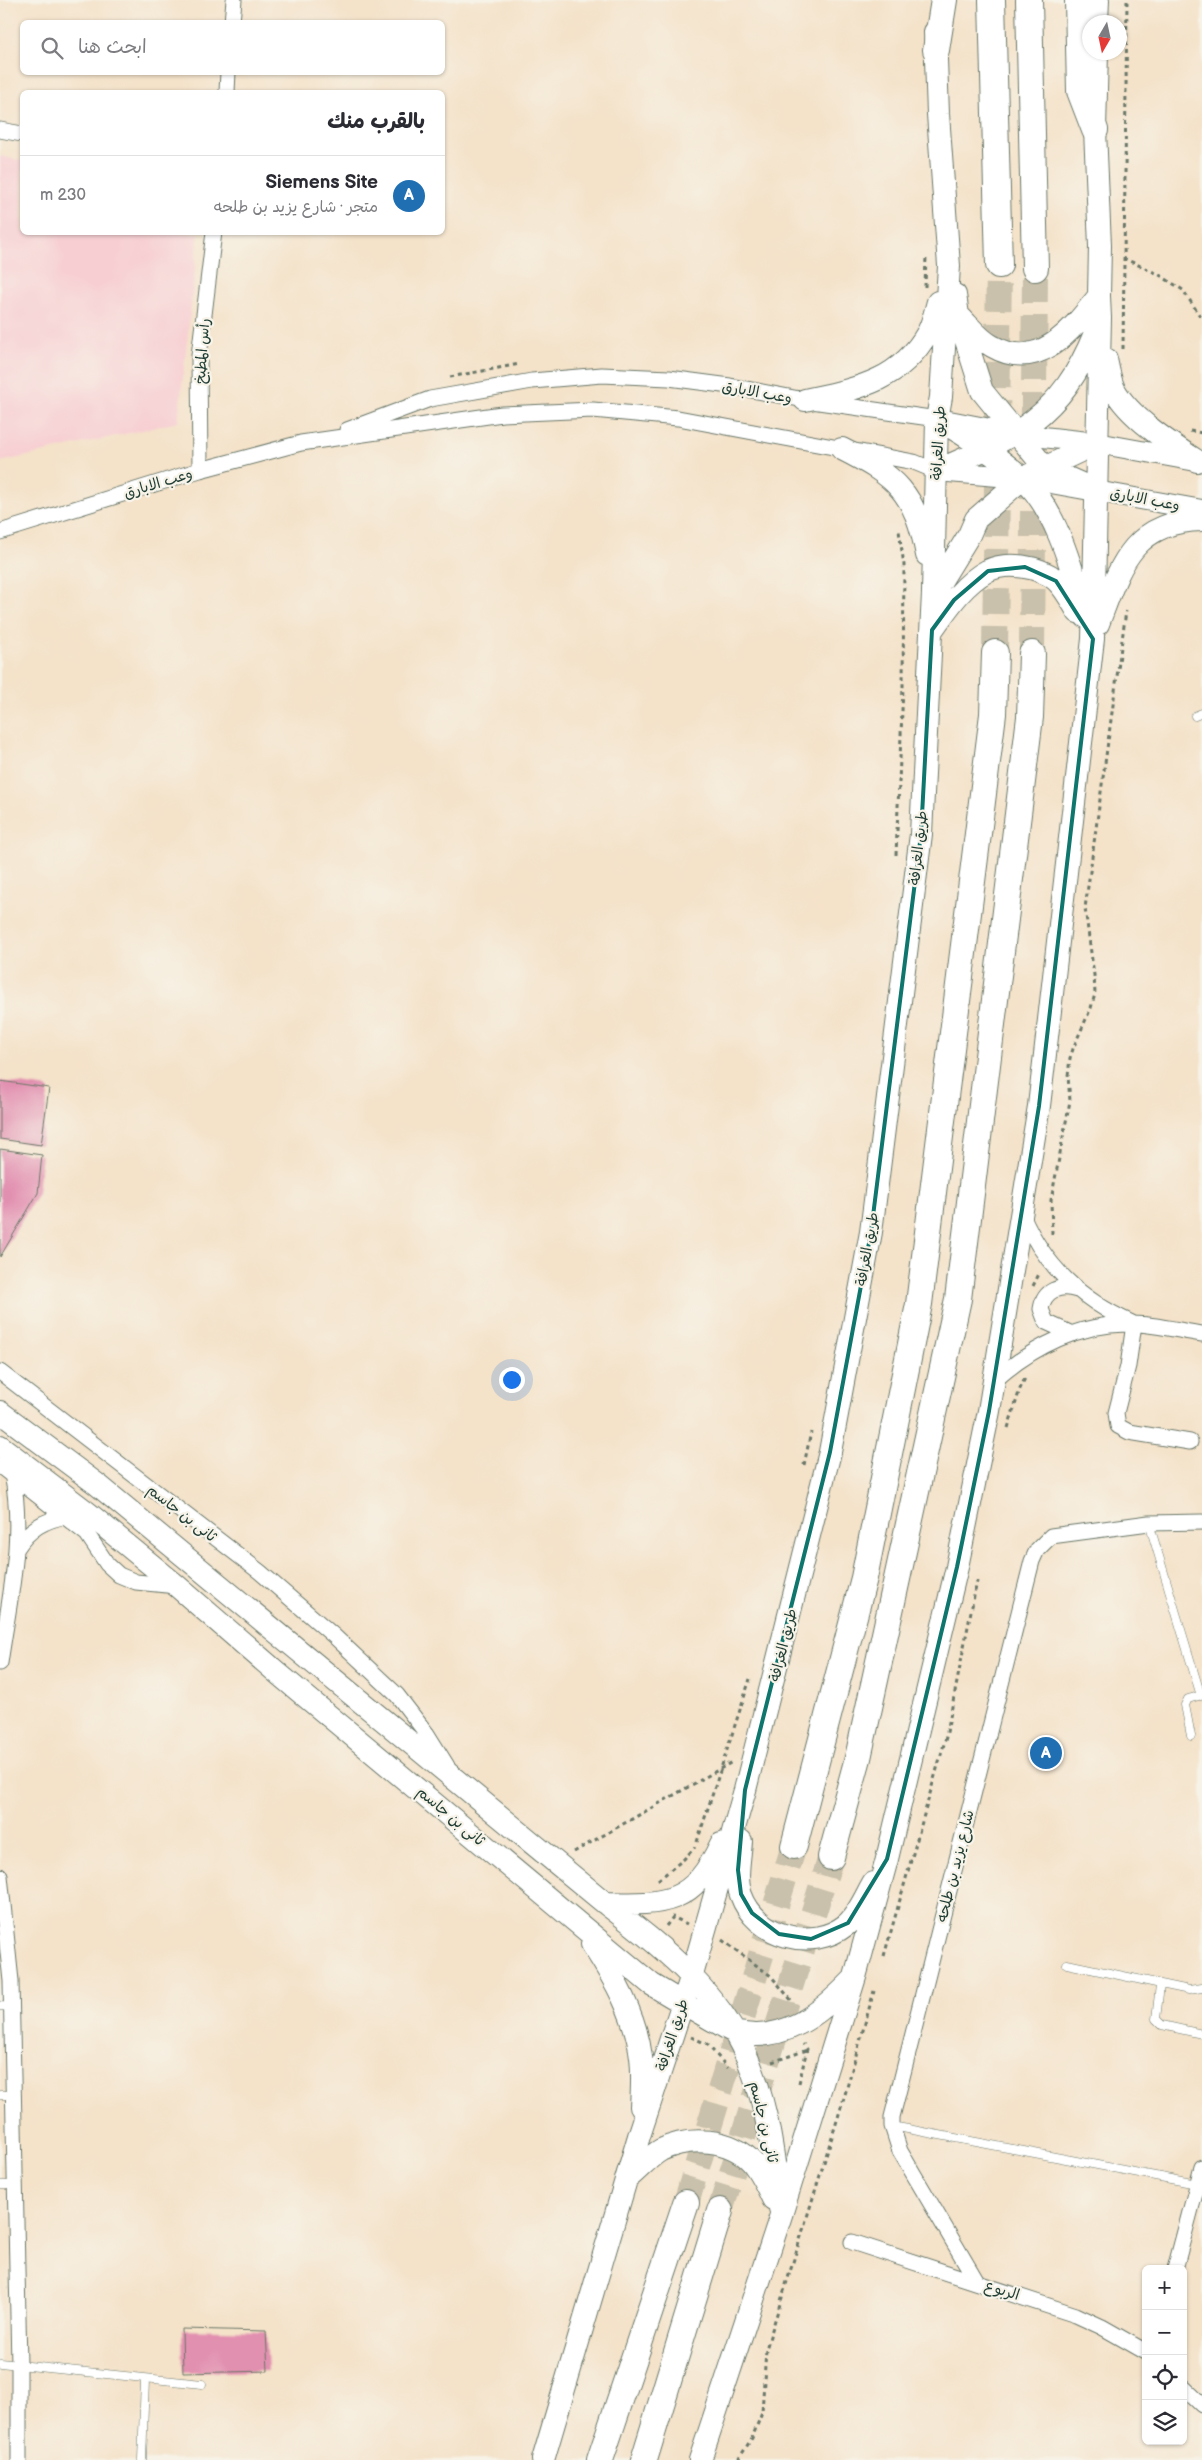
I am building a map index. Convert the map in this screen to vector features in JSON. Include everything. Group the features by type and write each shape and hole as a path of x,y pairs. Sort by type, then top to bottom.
{"highway":[{"path":"936,50 944,0"},
{"path":"992,0 999,265"},
{"path":"1029,0 1035,268"},
{"path":"1078,0 1080,91 1095,130"},
{"path":"794,1846 864,1578 919,1304 993,714 995,653"},
{"path":"832,1857 858,1758 958,1299 1030,717 1032,654"},
{"path":"600,2460 686,2203"},
{"path":"644,2460 720,2211"}],"main road":[{"name":"طريق الغرافة","path":"543,2460 629,2177 639,2136 692,1975 745,1790 830,1452 871,1232 921,834 932,630 937,419 941,397 949,266 932,0"},
{"path":"1097,15 1098,0"},
{"path":"700,2460 781,2215 855,1977 887,1858 957,1567 994,1381 1039,1106 1093,639 1100,307 1100,246 1095,130 1097,60"},
{"path":"949,266 958,315 982,391 1045,468 1096,490"},
{"path":"805,400 863,387 892,372 916,350 929,330 949,266"},
{"path":"958,315 992,346 1015,355 1041,352 1100,307"},
{"path":"936,471 1016,434 1053,404 1084,359 1100,307"},
{"path":"1100,307 1108,371 1115,390 1135,414 1155,432 1199,462"},
{"path":"937,419 986,449 1023,478 1044,506 1069,557 1093,639"},
{"path":"933,593 969,535 976,519 1023,478 1097,443"},
{"path":"842,449 879,468 899,484 908,496 924,543 933,593"},
{"path":"1093,639 1120,568 1138,543 1166,526 1202,520"},
{"path":"932,630 970,583 988,571 1006,566 1025,567 1056,581 1073,602 1093,639"},
{"name":"ثانى بن جاسم","path":"0,1412 98,1484 605,1904 656,1942 692,1975 734,2032 752,2069 765,2112 781,2215"},
{"name":"ثانى بن جاسم","path":"0,1446 88,1513 177,1586 280,1676 580,1926 651,1984 682,2004 734,2032 771,2033 811,2018 827,2007 855,1977"},
{"path":"745,1790 738,1870 741,1894 752,1913 766,1927 779,1934 811,1939 831,1934 848,1924 887,1858"},
{"path":"605,1904 654,1904 686,1892 697,1882 712,1862 745,1790"},
{"path":"580,1926 608,1969 636,2028 642,2058 639,2136"},
{"path":"629,2177 660,2151 690,2143 717,2142 751,2161 760,2173 781,2215"}],"street":[{"path":"232,20 234,0"},
{"path":"227,90 228,75"},
{"path":"0,130 20,134"},
{"name":"رأس المطبخ","path":"200,470 199,356 214,235"},
{"name":"وعب الابارق","path":"318,441 430,399 532,381 602,374 669,378 730,386 805,400 937,419 1016,434 1097,443 1199,462"},
{"name":"وعب الابارق","path":"0,532 200,470 302,444 502,414 593,410 678,418 914,462 936,471 1023,478 1202,510"},
{"path":"1021,1212 1038,1247 1050,1263 1077,1290 1094,1304 1134,1324"},
{"path":"1072,1334 1046,1322 1041,1309 1046,1295 1051,1291 1065,1288 1077,1290"},
{"path":"994,1381 1022,1358 1072,1334 1092,1328 1134,1324 1202,1334"},
{"path":"1134,1324 1128,1366 1116,1413 1118,1426 1128,1432 1190,1442"},
{"name":"ثانى بن جاسم","path":"0,1372 260,1572 334,1636 385,1684 412,1714 427,1734 452,1776"},
{"path":"6,1470 67,1516 87,1534 108,1564 119,1575 136,1582 177,1586"},
{"path":"0,1662 17,1548 18,1511 6,1470"},
{"path":"17,1548 32,1529 54,1518 67,1516"},
{"name":"شارع يزيد بن طلحه","path":"977,2282 900,2150 892,2126 895,2104 1032,1561 1037,1550 1051,1536 1149,1523 1202,1522"},
{"path":"0,1876 6,2006 8,2185 19,2365 19,2460"},
{"path":"1176,2265 1202,2167"},
{"name":"الربوع","path":"852,2242 1076,2315 1142,2350"},
{"path":"1187,2391 1202,2405"}],"lane":[{"path":"1149,1523 1201,1695 1188,1699 1185,1705 1191,1736"},
{"path":"1066,1964 1160,1985 1189,1990 1202,1988"},
{"path":"1160,1985 1156,2019 1162,2025 1202,2034"},
{"path":"892,2126 1198,2184"},
{"path":"0,2363 145,2380 202,2384"},
{"path":"142,2460 145,2380"}],"path":[{"path":"1123,355 1127,0"},
{"path":"1100,246 1158,274 1183,290 1202,319"},
{"path":"925,294 926,254"},
{"path":"445,378 525,364"},
{"path":"1182,426 1202,433"},
{"path":"895,864 902,697 904,565 897,524"},
{"path":"1030,1294 1036,1276 1050,1263 1056,1247 1052,1234 1051,1200 1070,1101 1068,1076 1070,1058 1092,1008 1095,994 1085,908 1127,609"},
{"path":"803,1467 812,1429"},
{"path":"654,1904 658,1880 684,1859 696,1846 751,1675"},
{"path":"555,1862 756,1748"},
{"path":"667,1926 673,1917 696,1928"},
{"path":"719,1938 771,1976 792,2001"},
{"path":"791,2027 808,2049"},
{"path":"686,2034 707,2044 729,2070"},
{"path":"772,2062 808,2049"},
{"path":"805,2085 799,2082 808,2049"},
{"path":"738,2460 752,2438 762,2414 766,2349 844,2098"}],"highlighted area":[{"path":"1025,567 1056,581 1093,639 1039,1106 989,1411 957,1567 887,1859 848,1923 811,1939 779,1934 752,1913 741,1894 738,1870 745,1790 830,1452 871,1232 921,834 932,630 954,600 988,571"}],"shaded area":[{"path":"0,156 20,161 20,235 199,235 178,422 0,462"}],"building":[{"path":"0,1081 49,1088 41,1145 0,1139"},
{"path":"0,1149 42,1155 38,1193 0,1257"},
{"path":"182,2329 266,2331 268,2371 183,2373"}],"tunnel":[{"path":"997,427 999,265"},
{"path":"1032,654 1035,268"},
{"path":"995,653 997,481"},
{"path":"686,2203 794,1846"},
{"path":"720,2211 831,1857"}],"place":[{"name":"Siemens Site","path":"1046,1753"}]}
